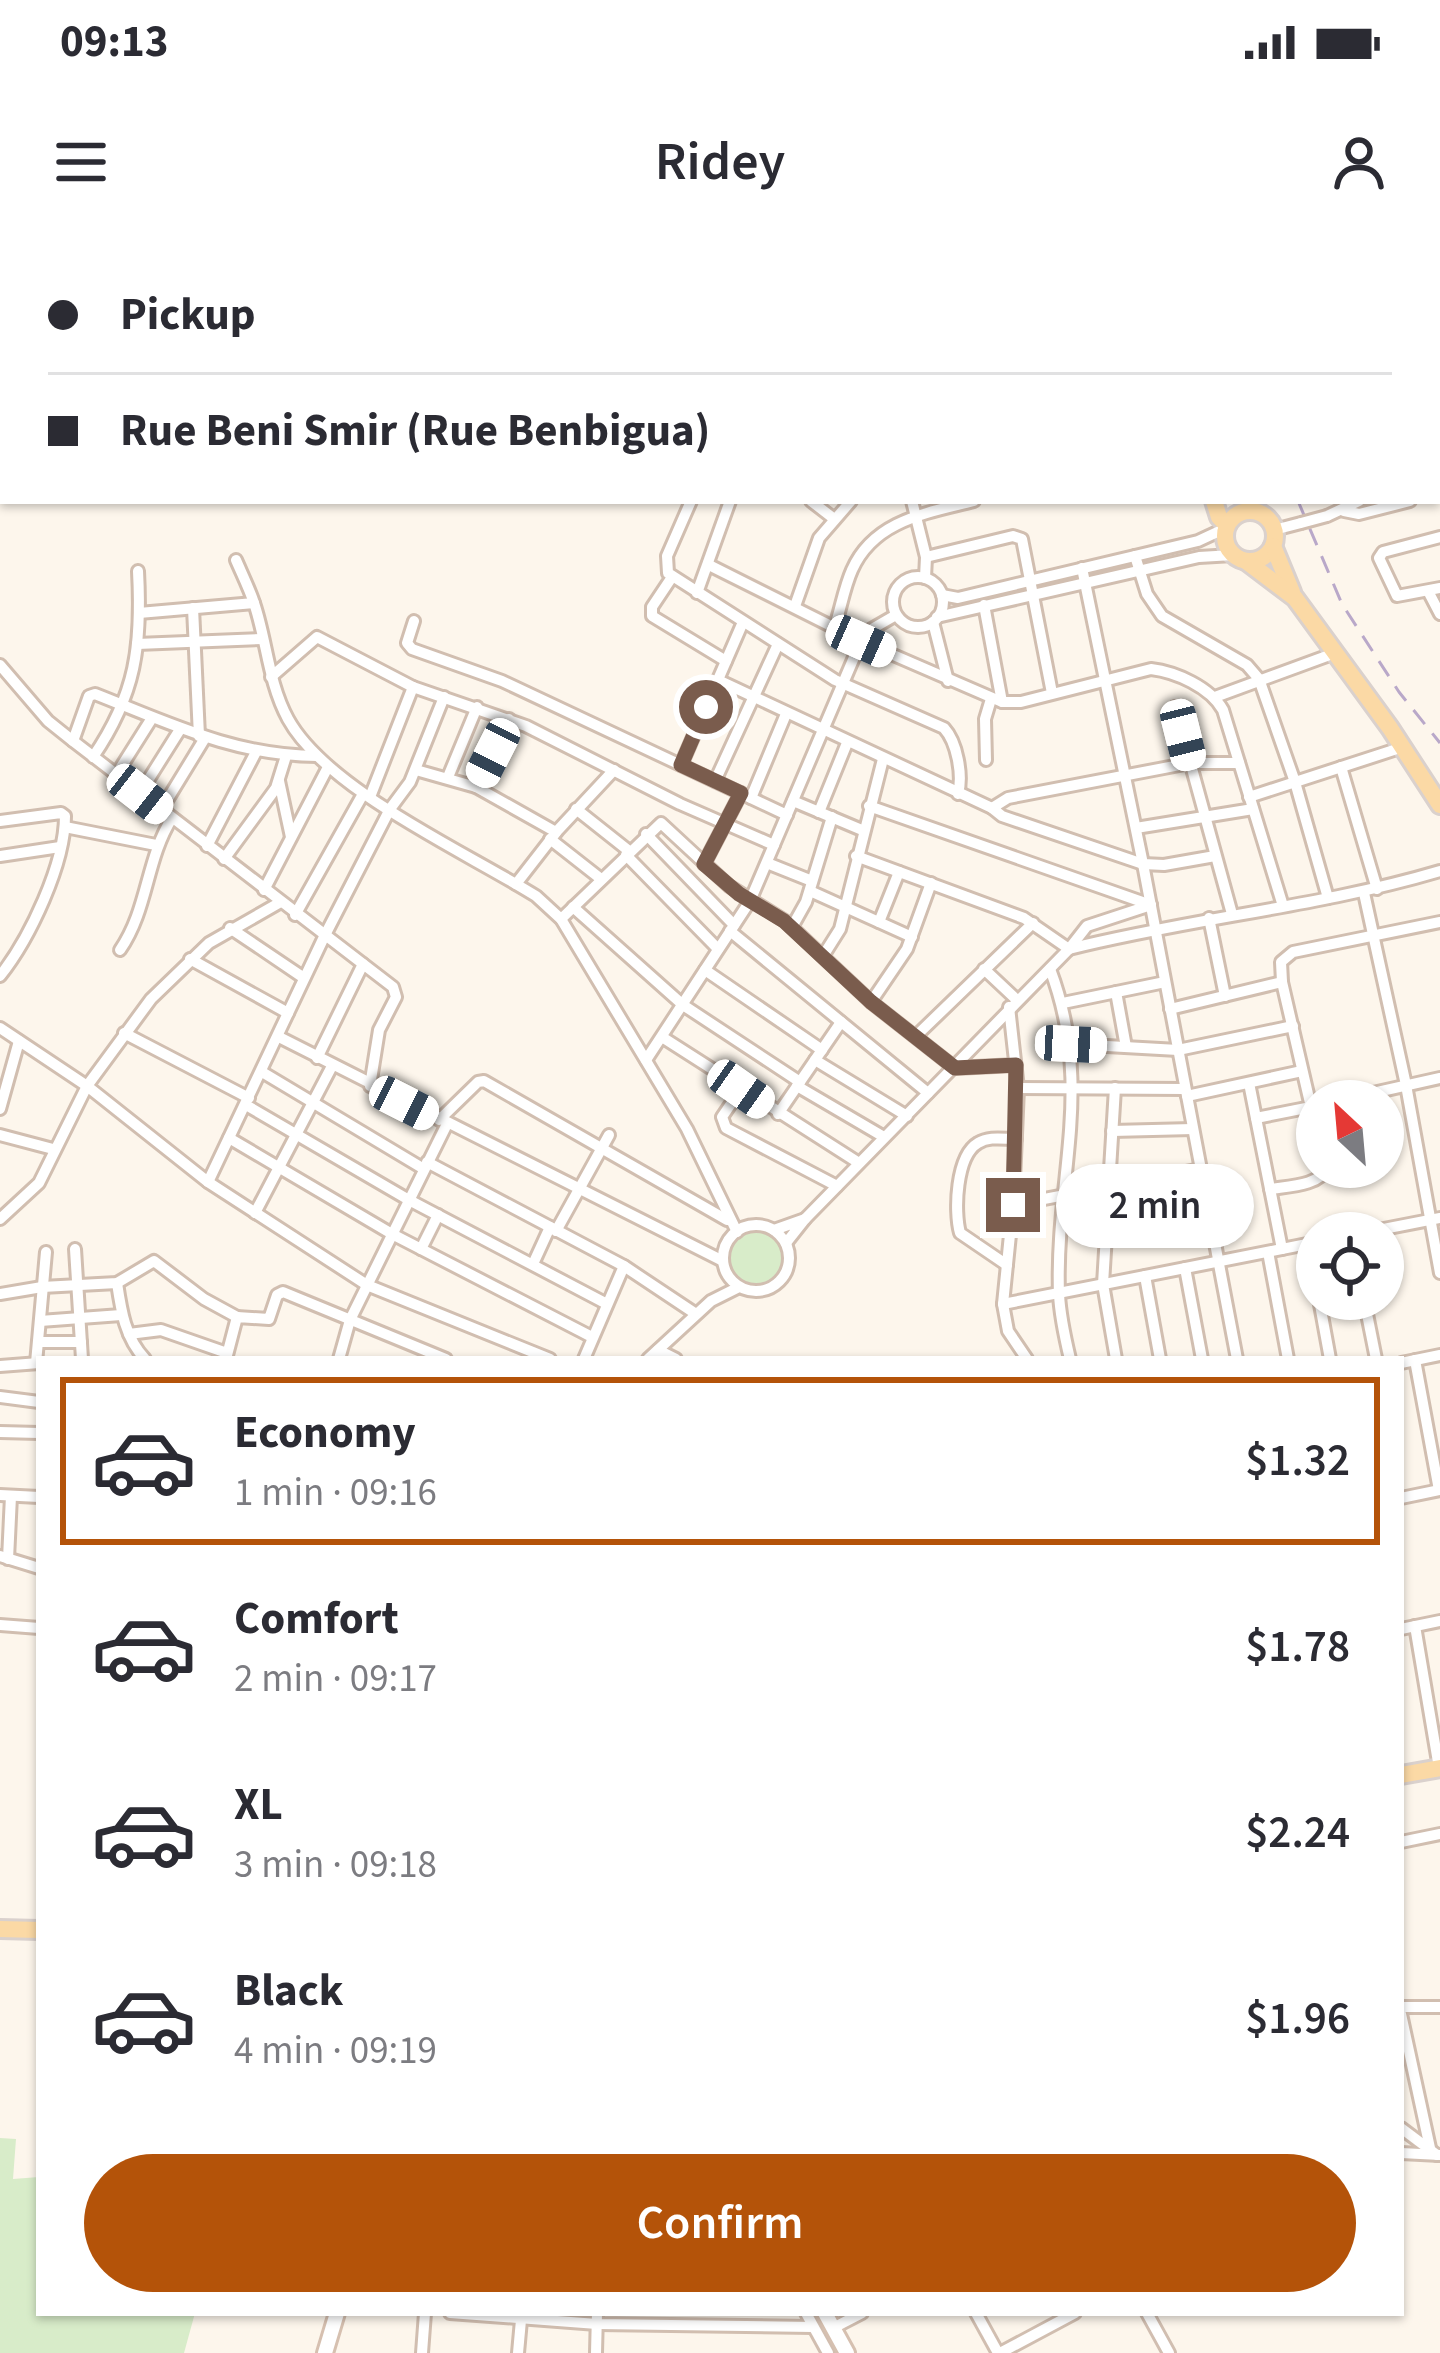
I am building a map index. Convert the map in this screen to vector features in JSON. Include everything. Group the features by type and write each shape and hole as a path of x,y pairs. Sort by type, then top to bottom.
{"main road":[{"path":"1215,504 1227,526 1226,544 1294,598 1440,805"},
{"path":"1227,526 1245,512 1270,524 1294,598"},
{"path":"1240,558 1262,558 1270,524"},
{"path":"1404,1765 1439,1764"},
{"path":"1404,1774 1439,1764"},
{"path":"0,1924 36,1926"},
{"path":"326,2353 336,2316"},
{"path":"827,2316 847,2353"}],"street":[{"path":"690,504 667,556 665,568 672,577 843,684 947,730 961,779 958,794"},
{"path":"697,593 729,504"},
{"path":"815,504 833,518"},
{"path":"795,606 812,551 847,504"},
{"path":"913,504 926,557 925,578"},
{"path":"836,626 847,583 862,552 886,530 962,504"},
{"path":"1270,524 1301,523 1354,504"},
{"path":"1343,511 1359,514 1398,504"},
{"path":"1227,526 1198,541 952,598 925,578 910,578 898,587 892,601 896,616 913,626 1210,555 1240,558"},
{"path":"926,557 1016,536 1024,542 1052,693"},
{"path":"1440,537 1380,555 1395,595 1434,589 1440,614"},
{"path":"1135,556 1162,616 1247,665 1259,679 1328,898"},
{"path":"236,560 254,603 271,677 288,718 317,756 366,795 516,884 560,919 687,1129 734,1227 711,1301"},
{"path":"709,565 861,641 996,700 1160,670 1215,697 1223,710 1282,906"},
{"path":"1082,568 1236,1356"},
{"path":"93,757 124,706 137,644 138,571"},
{"path":"672,577 652,607 654,619 726,661"},
{"path":"981,592 996,700 984,724 986,760"},
{"path":"942,595 935,619 948,681"},
{"path":"139,613 254,603"},
{"path":"120,950 134,926 167,814 202,737 193,608"},
{"path":"646,1060 750,901 861,641 896,616"},
{"path":"414,621 407,644 412,650 502,681 787,815"},
{"path":"681,765 743,622"},
{"path":"271,677 317,637 412,687 509,719 774,845"},
{"path":"137,644 262,639"},
{"path":"715,781 778,644"},
{"path":"1215,697 1335,653"},
{"path":"0,665 40,712 73,741 396,992 373,1050 370,1086"},
{"path":"718,680 992,808 1002,817 1143,864 1164,866 1215,856"},
{"path":"295,915 366,795 412,687"},
{"path":"73,741 90,694 179,730 256,752 317,756"},
{"path":"208,1182 324,937 390,809 416,770 444,697"},
{"path":"448,778 477,707"},
{"path":"1175,707 1232,914"},
{"path":"704,864 724,823 746,796 786,714"},
{"path":"116,775 152,718"},
{"path":"476,787 509,719"},
{"path":"140,794 179,730"},
{"path":"819,812 847,743"},
{"path":"1136,828 1204,818 1294,782 1403,747"},
{"path":"207,846 256,752"},
{"path":"224,859 279,781 286,756"},
{"path":"823,956 840,929 883,759"},
{"path":"992,808 1008,799 1190,763 1239,763"},
{"path":"264,890 328,767"},
{"path":"1341,767 1371,891 1374,935 1435,1219 1440,1274"},
{"path":"416,770 476,787 553,836 601,879"},
{"path":"516,884 614,770"},
{"path":"279,781 291,837"},
{"path":"793,801 862,830"},
{"path":"869,806 1150,905"},
{"path":"576,809 628,853 718,949"},
{"path":"0,821 61,813 64,826 24,940 0,976"},
{"path":"792,927 811,886 832,817"},
{"path":"560,919 661,823 704,864 792,927 871,1002 955,1068 1016,1065"},
{"path":"64,826 156,845"},
{"path":"646,834 732,928 928,1094"},
{"path":"0,856 60,848"},
{"path":"856,856 1033,923 1069,949"},
{"path":"767,863 912,937"},
{"path":"1069,949 1154,927 1371,891 1440,871"},
{"path":"879,922 899,872"},
{"path":"871,1002 912,937 931,883"},
{"path":"0,1219 39,1183 87,1086 124,1033 190,959 230,928 279,903"},
{"path":"786,1243 1087,926 1150,905"},
{"path":"573,907 683,1006 884,1137"},
{"path":"1209,918 1225,996"},
{"path":"1305,1080 1281,962 1293,952 1440,922"},
{"path":"916,1036 1033,923"},
{"path":"230,928 304,978"},
{"path":"190,959 288,1013"},
{"path":"317,1058 363,964"},
{"path":"984,969 1013,1003 1018,1088 1003,1304 1008,1331 1025,1356"},
{"path":"1049,969 1063,1003 1071,1044 1073,1088 1059,1293 1070,1356"},
{"path":"705,970 907,1116"},
{"path":"1063,1003 1165,982"},
{"path":"1170,1009 1282,982"},
{"path":"1116,992 1126,1047"},
{"path":"778,1114 841,1022"},
{"path":"1071,1044 1178,1050 1293,1026"},
{"path":"0,1028 87,1086 208,1182 367,1285 543,1356"},
{"path":"124,1033 409,1200 607,1304"},
{"path":"279,1037 579,1187 724,1266 739,1287"},
{"path":"662,1037 859,1163"},
{"path":"0,1109 19,1041"},
{"path":"255,1213 332,1066"},
{"path":"1018,1088 1186,1093 1302,1071"},
{"path":"262,1072 425,1165 624,1266 696,1314"},
{"path":"1406,1085 1440,1078"},
{"path":"340,1356 350,1320 443,1122 484,1081 734,1227 774,1230 786,1243 789,1262 780,1282 760,1292 739,1287 711,1301 653,1354"},
{"path":"1249,1084 1282,1249"},
{"path":"1115,1088 1103,1284 1115,1356"},
{"path":"741,1089 722,1117 726,1128 837,1186"},
{"path":"1256,1118 1296,1111"},
{"path":"1112,1131 1193,1129"},
{"path":"533,1264 609,1135"},
{"path":"0,1136 53,1149"},
{"path":"229,1138 392,1234 592,1337"},
{"path":"1006,1265 967,1240 958,1225 958,1213 964,1159 972,1147 988,1139 1016,1139"},
{"path":"1013,1205 1201,1169"},
{"path":"1270,1189 1296,1184"},
{"path":"1107,1229 1209,1211"},
{"path":"421,1249 438,1215"},
{"path":"1404,1225 1435,1219"},
{"path":"774,1230 805,1220"},
{"path":"1003,1304 1296,1246"},
{"path":"75,1249 82,1356"},
{"path":"38,1356 46,1252"},
{"path":"1268,1252 1287,1356"},
{"path":"0,1294 117,1283 154,1261 237,1317 269,1318 277,1294 284,1292 439,1356"},
{"path":"585,1356 624,1266"},
{"path":"1185,1268 1201,1356"},
{"path":"1145,1276 1159,1356"},
{"path":"117,1283 122,1315 143,1356"},
{"path":"40,1321 122,1315"},
{"path":"129,1334 161,1330 226,1356 237,1317"},
{"path":"1323,1320 1329,1356"},
{"path":"1368,1320 1375,1356"},
{"path":"38,1342 81,1342"},
{"path":"1404,1362 1440,1355"},
{"path":"1404,1497 1440,1490 1415,1360"},
{"path":"0,1366 36,1363"},
{"path":"0,1397 36,1402"},
{"path":"0,1432 36,1433"},
{"path":"36,1497 6,1495 4,1558 36,1567"},
{"path":"1404,1628 1440,1621"},
{"path":"0,1624 36,1628"},
{"path":"1415,1626 1439,1764"},
{"path":"1404,1841 1440,1834"},
{"path":"1404,2011 1440,2007"},
{"path":"1404,2024 1435,2153"},
{"path":"1404,2130 1435,2153"},
{"path":"1404,2153 1435,2153"},
{"path":"422,2353 425,2316"},
{"path":"480,2316 813,2326"},
{"path":"808,2316 828,2353"},
{"path":"833,2328 856,2316"},
{"path":"978,2316 999,2353 1069,2316"},
{"path":"1149,2316 1169,2353"},
{"path":"596,2353 597,2318"},
{"path":"518,2353 520,2320"}],"green space":[{"path":"756,1232 775,1239 782,1258 775,1277 756,1284 737,1277 730,1258 737,1239"},
{"path":"0,2138 16,2139 13,2179 36,2177 36,2316 194,2316 184,2353 0,2353"}],"railway":[{"path":"1299,504 1342,604 1399,692 1440,743"}],"route":[{"path":"706,707 681,765 741,793 704,864 739,894 784,921 871,1002 955,1068 1016,1065 1013,1205"}]}
